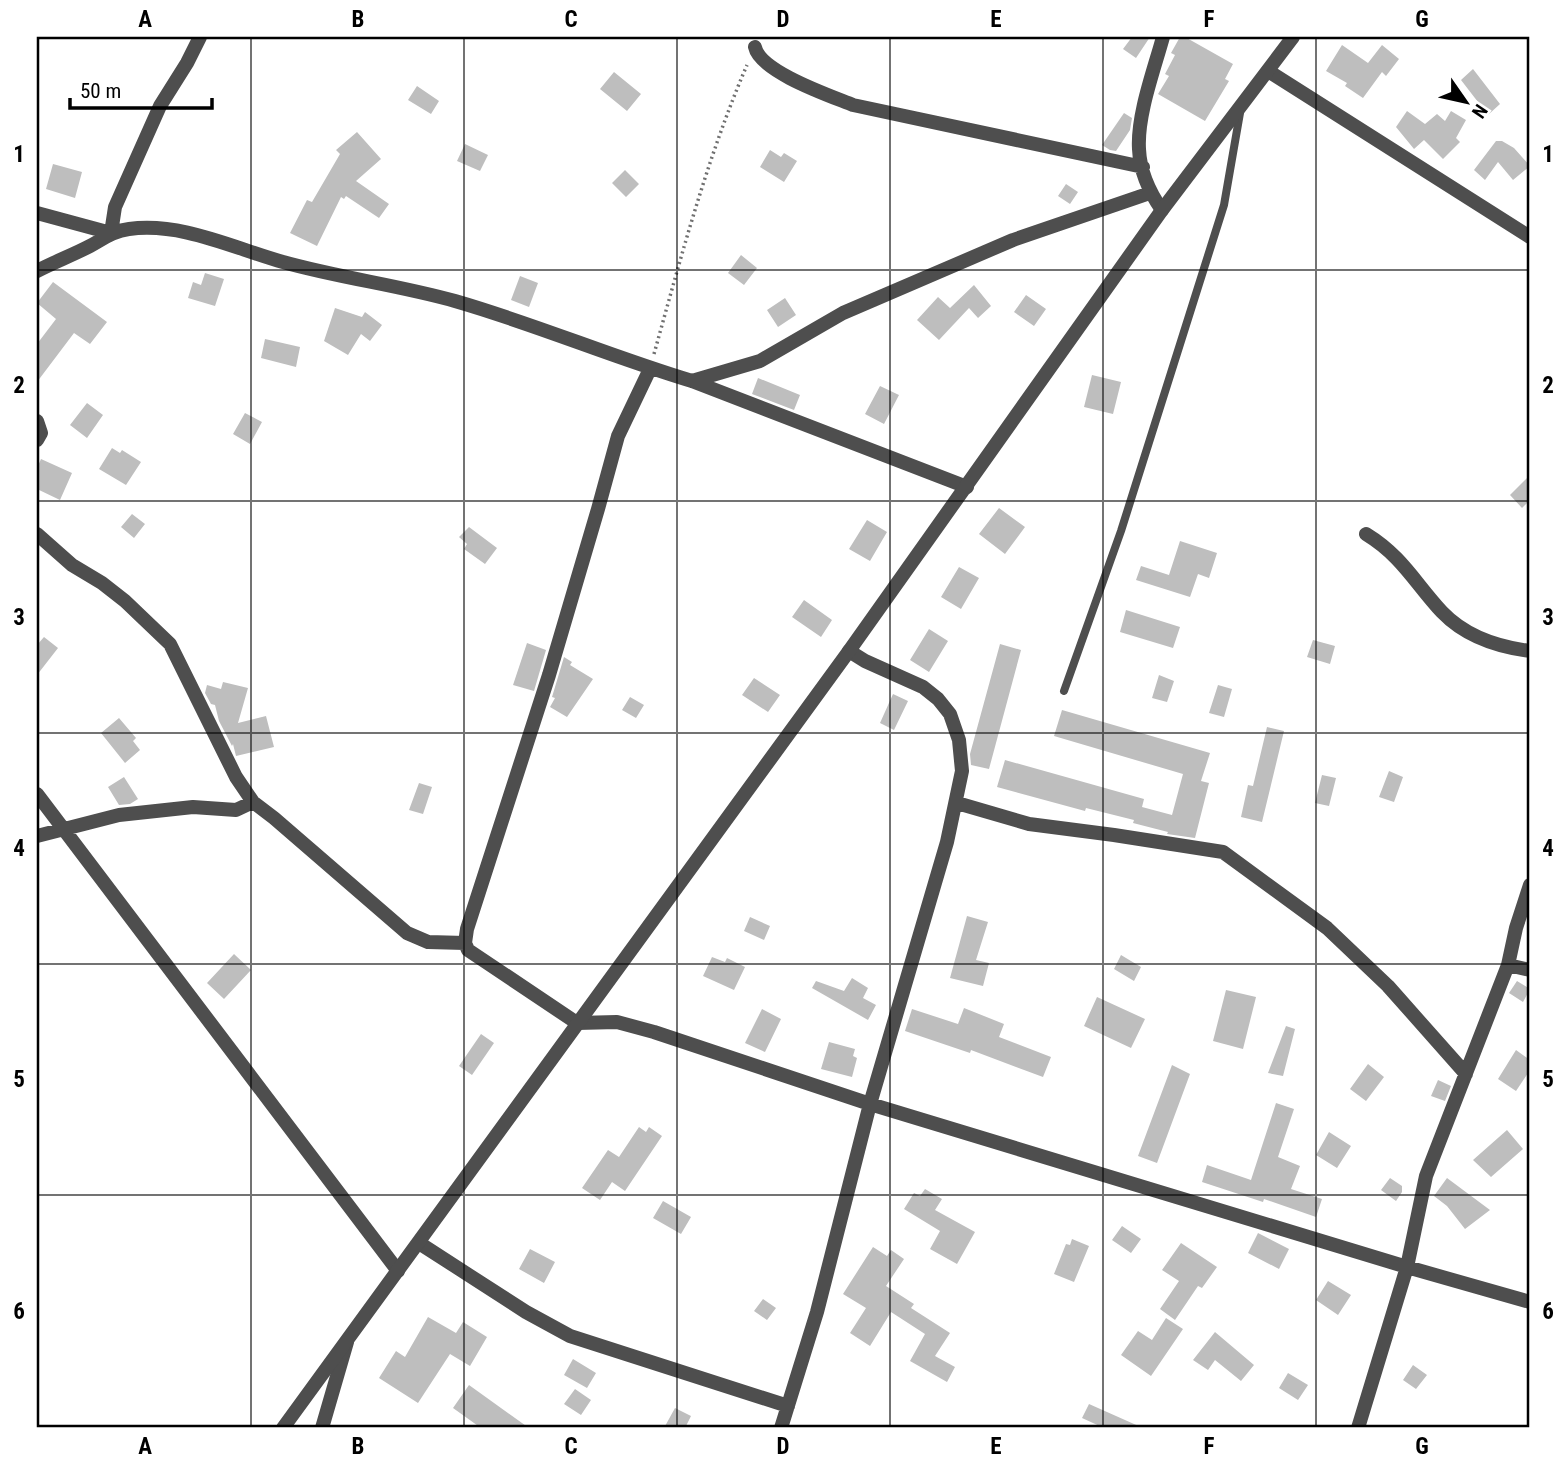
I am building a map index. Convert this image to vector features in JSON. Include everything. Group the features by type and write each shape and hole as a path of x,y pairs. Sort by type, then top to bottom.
{"street":[{"path":"37,271 89,247 111,233 115,206 139,152 160,106 200,37"},
{"path":"1162,210 1150,193 1139,149 1142,115 1163,37"},
{"path":"283,1428 849,651 1162,210 1293,37"},
{"path":"755,47 755,51 765,62 808,87 853,105 1143,167"},
{"path":"1268,71 1530,237"},
{"path":"692,381 760,361 843,313 1013,240 1150,193"},
{"path":"37,213 111,233 146,228 178,231 213,239 284,263 454,301 692,381 967,487"},
{"path":"650,369 618,436 549,675 467,929 465,943 468,950 577,1023 617,1022 654,1032 870,1104 1529,1303"},
{"path":"37,421 41,433 37,440"},
{"path":"37,534 72,565 125,601 170,645 236,777 253,802 407,933 428,942 465,943"},
{"path":"1366,534 1385,546 1411,573 1443,614 1477,638 1530,651"},
{"path":"781,1428 817,1312 870,1104 927,915 957,803 962,771 959,740 950,713 938,699 923,687 865,662 849,651"},
{"path":"37,794 398,1271"},
{"path":"37,836 119,815 193,807 236,810 253,802"},
{"path":"957,803 1029,824 1223,852 1327,928 1388,986 1466,1074"},
{"path":"1358,1428 1407,1267 1426,1176 1508,965 1516,928 1530,886"},
{"path":"1508,965 1530,970"},
{"path":"419,1243 526,1312 570,1336 788,1406"},
{"path":"322,1428 348,1341"}],"lane":[{"path":"1064,691 1121,531 1224,205 1241,107"}],"path":[{"path":"650,369 687,237 726,116 755,47"}],"building":[{"path":"1132,37 1150,37 1136,58 1123,49"},
{"path":"1180,37 1185,37 1233,64 1225,79 1229,81 1205,121 1158,94 1169,76 1165,74 1175,55 1171,53"},
{"path":"1342,45 1368,63 1382,45 1399,59 1386,76 1382,72 1363,98 1345,86 1347,83 1326,71"},
{"path":"1473,69 1500,104 1488,115 1461,80"},
{"path":"614,72 641,94 627,111 600,89"},
{"path":"417,86 439,101 431,114 408,100"},
{"path":"1407,111 1425,124 1437,114 1445,121 1451,111 1466,120 1456,138 1460,142 1443,159 1424,140 1414,149 1396,127"},
{"path":"1124,113 1132,118 1130,130 1116,151 1110,150 1102,145"},
{"path":"357,132 381,159 356,181 389,204 379,218 346,196 344,199 341,197 317,246 290,233 307,200 312,202 340,154 336,150"},
{"path":"1496,141 1502,141 1514,148 1530,166 1513,180 1498,162 1485,180 1474,170"},
{"path":"465,144 488,155 480,171 457,161"},
{"path":"770,150 781,157 784,153 797,161 784,182 760,167"},
{"path":"53,164 82,172 75,198 46,189"},
{"path":"625,170 639,184 626,197 612,183"},
{"path":"1066,184 1078,192 1070,204 1058,196"},
{"path":"741,255 757,268 744,285 728,273"},
{"path":"205,273 224,279 215,306 188,298 193,282 201,285"},
{"path":"520,276 538,283 529,307 511,300"},
{"path":"53,282 107,322 90,344 74,333 37,382 37,344 56,319 37,303"},
{"path":"974,285 991,306 978,318 969,308 939,340 917,320 938,297 950,308"},
{"path":"1026,295 1046,309 1034,326 1014,312"},
{"path":"785,298 796,315 778,327 767,310"},
{"path":"335,308 362,317 365,312 382,325 370,341 361,334 348,355 324,341"},
{"path":"265,339 300,347 296,367 261,358"},
{"path":"1092,375 1121,382 1113,414 1084,407"},
{"path":"758,378 800,395 794,410 752,394"},
{"path":"880,386 899,395 884,424 865,414"},
{"path":"87,403 103,415 87,438 70,425"},
{"path":"245,413 262,422 250,444 233,434"},
{"path":"112,448 120,453 122,450 141,462 126,485 99,469"},
{"path":"41,459 72,473 60,500 37,489 37,468"},
{"path":"1530,475 1530,500 1522,508 1510,495"},
{"path":"999,508 1025,527 1005,554 979,534"},
{"path":"132,514 145,524 134,538 121,527"},
{"path":"867,520 887,532 870,561 849,549"},
{"path":"469,527 497,548 485,564 464,549 467,544 459,537"},
{"path":"1180,541 1217,553 1209,578 1198,574 1190,597 1136,580 1141,566 1169,575"},
{"path":"959,567 979,578 961,609 941,597"},
{"path":"804,600 832,620 821,637 792,617"},
{"path":"1126,610 1180,627 1173,648 1120,632"},
{"path":"929,629 948,641 929,672 910,660"},
{"path":"44,637 58,648 37,675 37,645"},
{"path":"1313,640 1335,646 1330,664 1307,657"},
{"path":"527,643 546,650 534,691 513,685"},
{"path":"1000,644 1021,650 989,769 971,765 970,754"},
{"path":"564,657 572,662 570,665 593,679 567,717 550,707 555,698 552,697"},
{"path":"1159,675 1174,681 1167,702 1152,698"},
{"path":"754,678 780,695 768,712 742,695"},
{"path":"223,682 248,688 238,723 266,716 274,747 236,756 233,744 232,746 219,721 215,705 211,704 205,693 207,685 221,689"},
{"path":"1218,685 1232,689 1224,717 1209,713"},
{"path":"893,694 908,701 894,730 880,723"},
{"path":"630,697 644,705 636,718 622,710"},
{"path":"1062,710 1210,753 1201,781 1209,783 1195,838 1167,834 1168,832 1133,823 1134,820 1086,808 1085,811 997,787 1005,760 1144,799 1142,807 1172,815 1183,774 1054,736"},
{"path":"119,718 136,738 133,741 140,750 125,763 101,733"},
{"path":"1267,727 1284,731 1262,822 1241,817 1248,785 1253,786"},
{"path":"1389,771 1403,777 1394,802 1379,797"},
{"path":"1322,775 1336,778 1329,806 1315,803"},
{"path":"124,777 138,799 130,804 119,805 108,787"},
{"path":"419,783 432,787 423,814 409,810"},
{"path":"967,916 988,922 976,960 989,963 983,986 950,978"},
{"path":"750,917 770,926 764,940 744,931"},
{"path":"234,954 251,970 224,999 207,983"},
{"path":"1121,955 1141,967 1134,981 1114,969"},
{"path":"712,957 725,962 727,958 745,967 734,990 703,976"},
{"path":"852,978 868,988 863,998 876,1005 868,1020 812,988 816,981 844,991"},
{"path":"1517,981 1530,989 1523,1002 1509,993"},
{"path":"1226,990 1256,997 1243,1049 1213,1041"},
{"path":"1097,997 1145,1019 1131,1048 1084,1026"},
{"path":"964,1008 1004,1024 999,1037 1051,1057 1043,1077 971,1050 970,1053 905,1031 912,1009 958,1024"},
{"path":"762,1009 781,1019 765,1052 745,1043"},
{"path":"1286,1026 1295,1029 1283,1076 1268,1073"},
{"path":"481,1034 494,1043 472,1075 459,1066"},
{"path":"829,1042 855,1049 853,1056 857,1058 852,1077 821,1069"},
{"path":"1516,1050 1530,1060 1530,1070 1516,1091 1498,1079"},
{"path":"1368,1064 1384,1077 1366,1101 1350,1089"},
{"path":"1172,1065 1190,1074 1157,1163 1138,1156"},
{"path":"1438,1080 1451,1086 1445,1101 1431,1096"},
{"path":"1276,1103 1294,1109 1278,1157 1300,1166 1291,1189 1322,1199 1316,1217 1202,1182 1207,1165 1251,1180"},
{"path":"639,1127 646,1132 649,1127 662,1136 625,1191 612,1182 600,1200 582,1188 608,1150 619,1157"},
{"path":"1507,1130 1523,1149 1491,1177 1473,1160"},
{"path":"1329,1132 1351,1146 1337,1168 1316,1155"},
{"path":"1390,1178 1402,1186 1402,1192 1396,1201 1381,1190"},
{"path":"1447,1178 1490,1210 1465,1229 1447,1206 1434,1196"},
{"path":"925,1189 942,1199 935,1210 975,1232 957,1264 930,1249 940,1231 904,1209 914,1193 920,1196"},
{"path":"663,1201 691,1217 681,1234 653,1218"},
{"path":"1122,1226 1141,1239 1131,1253 1112,1240"},
{"path":"1258,1233 1289,1249 1279,1269 1248,1253"},
{"path":"1072,1239 1089,1246 1074,1282 1054,1274 1066,1244 1070,1245"},
{"path":"1181,1243 1217,1267 1202,1288 1198,1286 1175,1320 1160,1309 1179,1281 1162,1270"},
{"path":"873,1247 887,1256 891,1250 904,1259 886,1286 914,1304 911,1308 950,1333 935,1356 955,1367 947,1382 910,1361 925,1334 891,1312 870,1346 850,1333 866,1308 843,1294"},
{"path":"530,1249 555,1262 544,1283 519,1269"},
{"path":"1328,1281 1351,1295 1338,1315 1316,1300"},
{"path":"763,1299 776,1308 767,1320 754,1311"},
{"path":"428,1317 456,1333 463,1322 487,1337 470,1366 450,1354 418,1403 379,1378 396,1351 405,1357"},
{"path":"1166,1318 1183,1329 1151,1376 1121,1355 1138,1331 1152,1340"},
{"path":"1215,1332 1254,1365 1241,1381 1215,1360 1208,1370 1193,1360"},
{"path":"573,1359 596,1373 587,1388 564,1375"},
{"path":"1413,1365 1427,1375 1416,1389 1403,1380"},
{"path":"1288,1373 1308,1385 1298,1400 1279,1388"},
{"path":"469,1385 529,1428 481,1428 453,1408"},
{"path":"575,1389 591,1400 581,1415 564,1404"},
{"path":"1089,1404 1143,1428 1104,1428 1082,1418"},
{"path":"675,1408 691,1416 685,1428 664,1428"}]}
